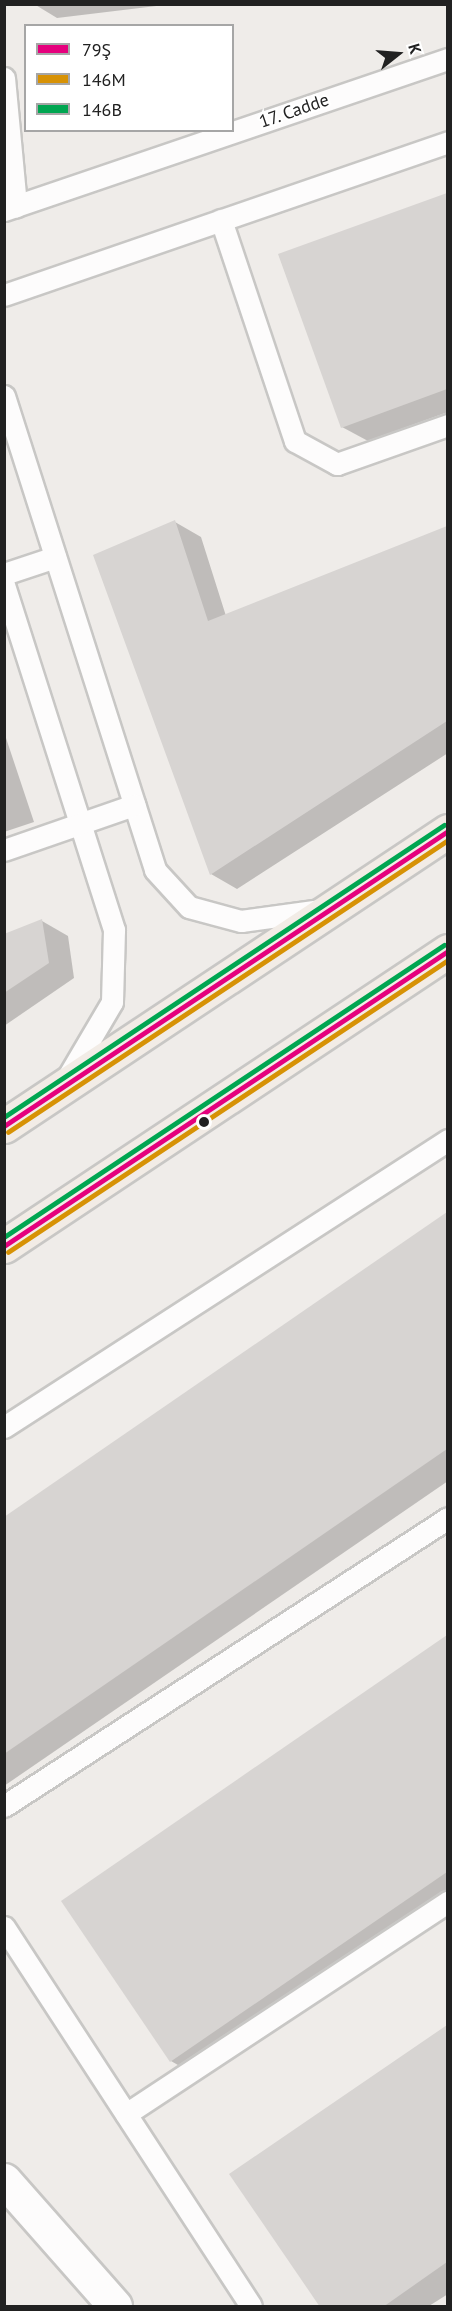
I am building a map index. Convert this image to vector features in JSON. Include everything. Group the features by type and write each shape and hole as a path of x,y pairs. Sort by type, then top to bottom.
{"main road":[{"path":"4,1126 447,831"},
{"path":"4,1246 447,951"}],"street":[{"path":"4,2180 115,2307"}],"lane":[{"name":"17. Cadde","path":"234,131 447,58"},
{"path":"4,78 10,208"},
{"name":"17. Cadde","path":"10,208 231,132"},
{"path":"4,295 447,142"},
{"path":"221,220 295,441 337,465 447,425"},
{"path":"4,396 154,870 189,907 241,921 327,909"},
{"path":"4,574 55,557"},
{"path":"4,585 114,930 112,1002 60,1088"},
{"path":"4,850 134,805"},
{"path":"4,1427 447,1140"},
{"path":"4,1806 447,1518"},
{"path":"126,2114 447,1902"},
{"path":"4,1927 251,2307"}],"building":[{"path":"447,193 447,389 341,428 278,254"},
{"path":"175,520 208,621 447,526 447,721 210,875 93,555"},
{"path":"42,919 49,963 4,993 4,934"},
{"path":"447,1212 447,1449 4,1754 4,1517"},
{"path":"447,1635 447,1872 170,2062 61,1901"},
{"path":"447,2025 447,2262 383,2307 320,2307 229,2174"}],"transit line":[{"name":"146B","path":"4,1117 444,825"},
{"name":"79Ş","path":"4,1126 448,831"},
{"name":"146M","path":"8,1132 448,840"},
{"name":"146B","path":"4,1237 444,945"},
{"name":"79Ş","path":"4,1246 448,951"},
{"name":"146M","path":"8,1252 448,960"}]}
